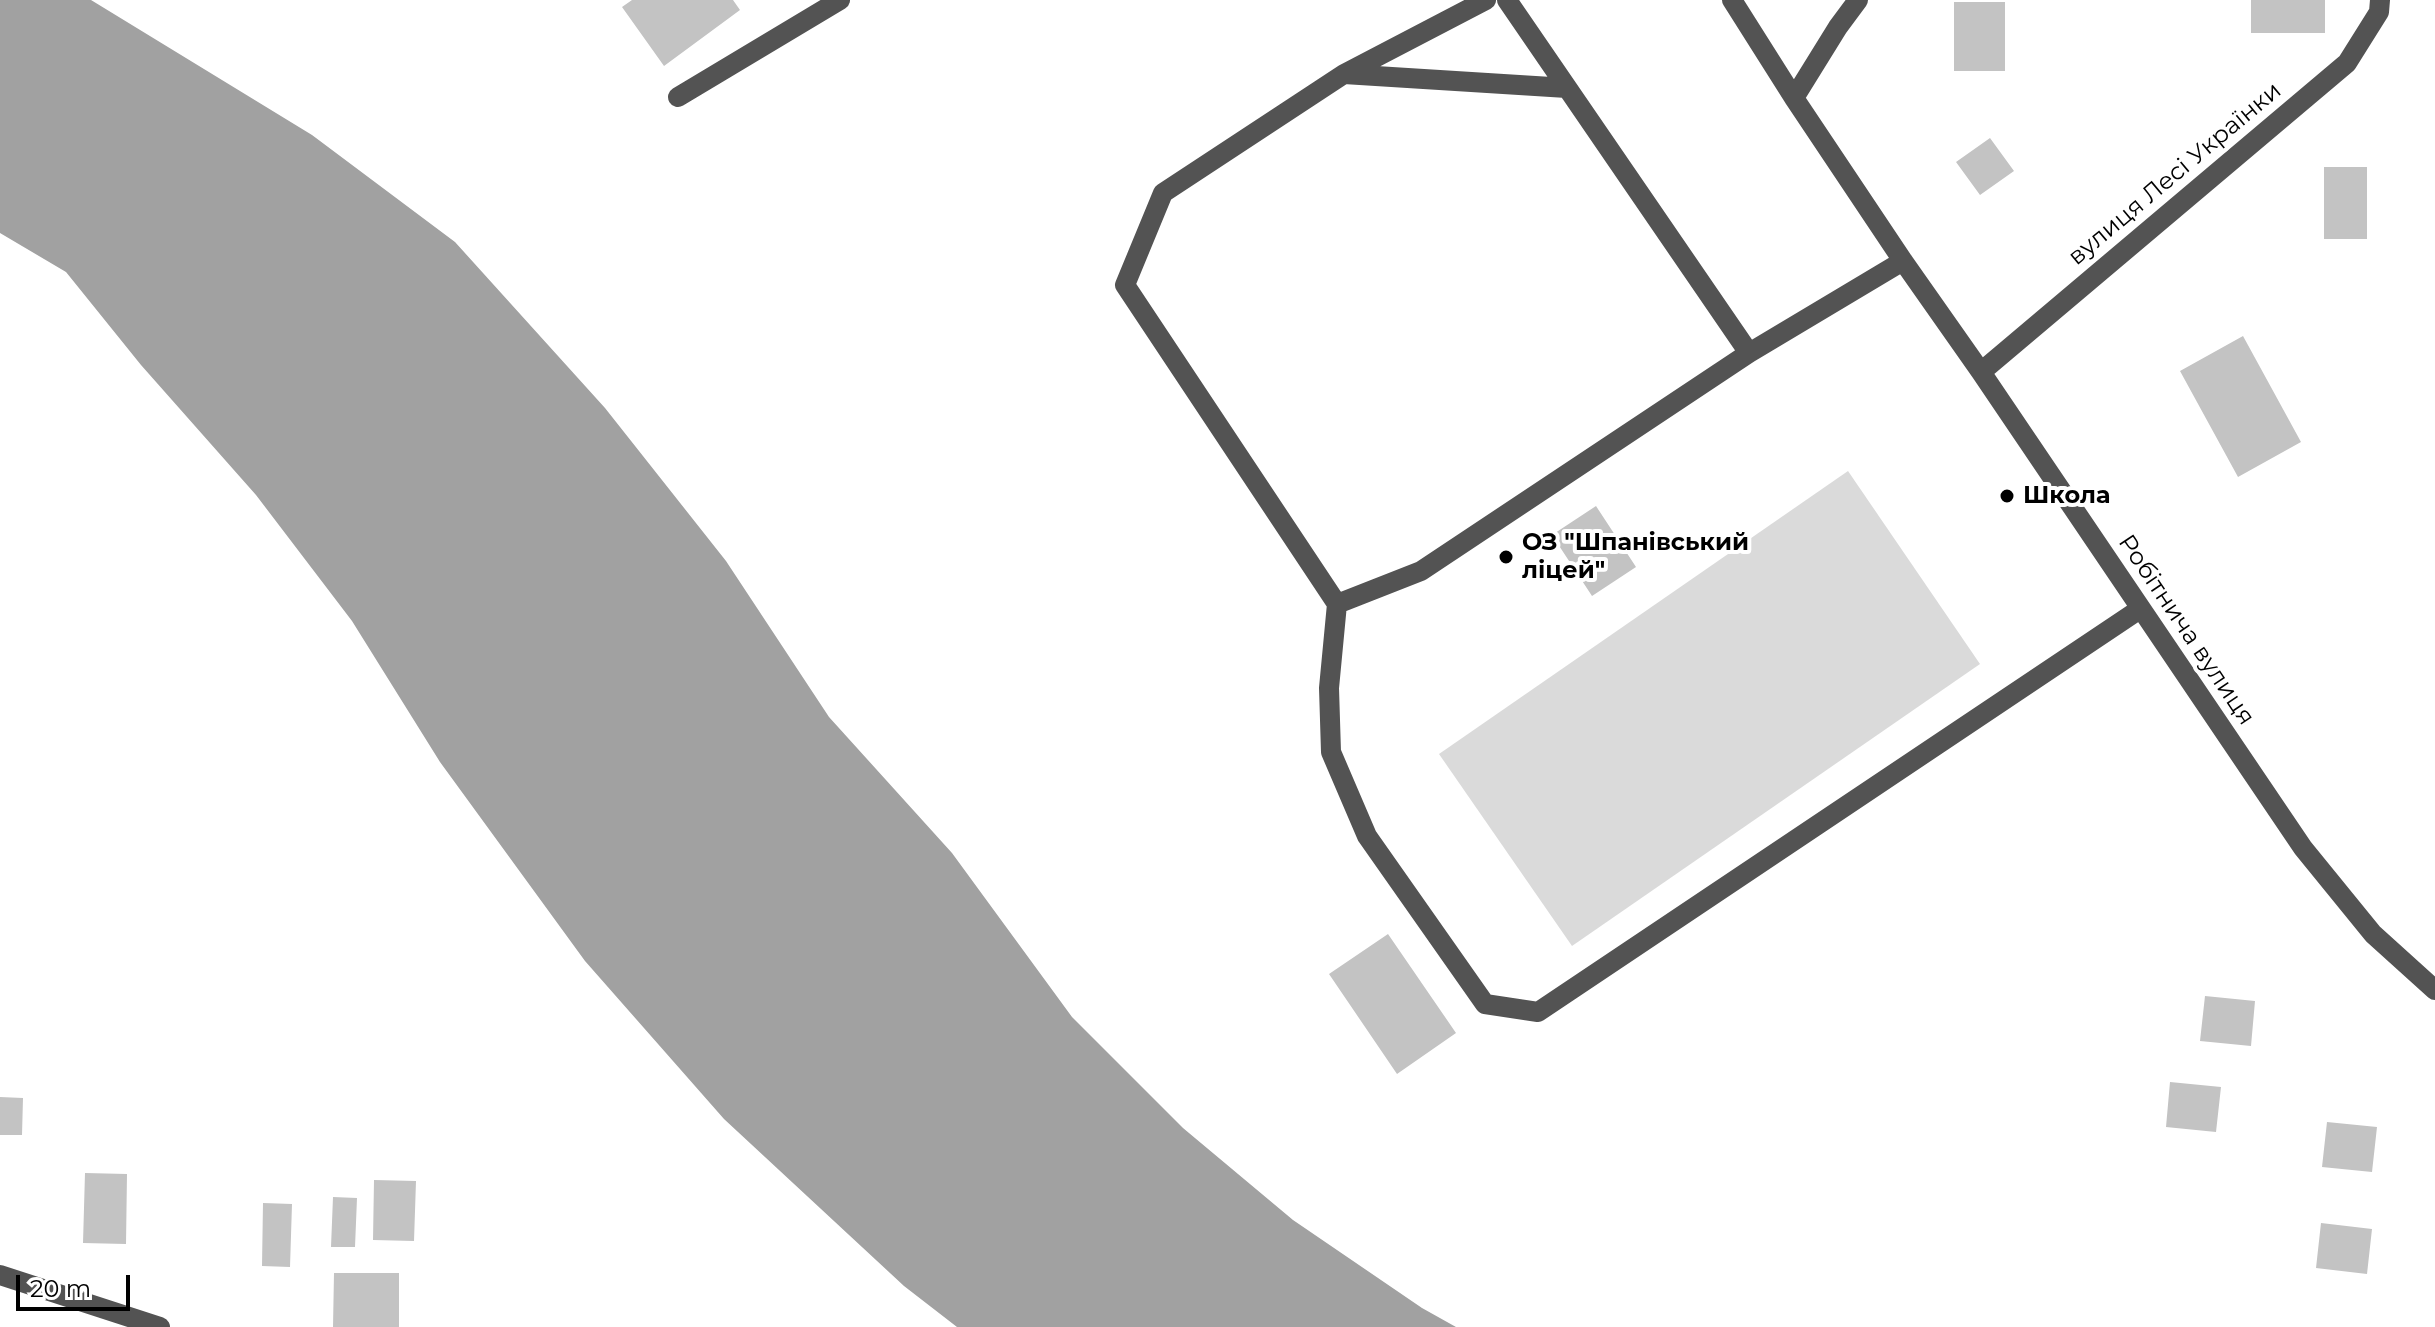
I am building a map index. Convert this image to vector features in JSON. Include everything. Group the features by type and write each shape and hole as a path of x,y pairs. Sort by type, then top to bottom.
{"street":[{"path":"678,97 840,0"},
{"path":"1486,0 1344,74 1163,193 1125,285 1337,604 1329,688 1331,752 1367,836 1485,1004 1538,1012 2140,609"},
{"path":"1507,0 1749,353"},
{"name":"Робітнича вулиця","path":"1732,0 1903,261 2303,848 2373,934 2435,990"},
{"path":"1794,98 1858,0"},
{"name":"вулиця Лесі Українки","path":"1981,372 2347,63 2379,12 2380,0"},
{"path":"1344,74 1567,88"},
{"path":"1337,604 1421,571 1749,353 1903,261"},
{"path":"0,1275 160,1327"}],"shaded area":[{"path":"0,0 91,0 312,135 455,242 605,408 726,561 829,717 952,853 1072,1017 1183,1128 1293,1220 1422,1308 1456,1327 957,1327 904,1286 724,1119 585,961 440,762 352,621 256,495 141,365 66,272 0,233"},
{"path":"1848,471 1980,664 1572,946 1439,754"}],"building":[{"path":"632,0 733,0 740,10 664,66 622,7"},
{"path":"2251,0 2325,0 2325,33 2251,33"},
{"path":"1954,2 2005,2 2005,71 1954,71"},
{"path":"1990,138 2014,171 1980,195 1956,162"},
{"path":"2324,167 2367,167 2367,239 2324,239"},
{"path":"2243,336 2301,442 2238,477 2180,371"},
{"path":"1596,506 1636,567 1592,596 1552,535"},
{"path":"1388,934 1456,1033 1397,1074 1329,974"},
{"path":"2205,996 2255,1001 2251,1046 2200,1041"},
{"path":"2170,1082 2221,1087 2216,1132 2166,1127"},
{"path":"0,1097 23,1098 22,1135 0,1135"},
{"path":"2327,1122 2377,1127 2372,1172 2322,1167"},
{"path":"85,1173 127,1174 126,1244 83,1243"},
{"path":"374,1180 416,1181 414,1241 373,1240"},
{"path":"333,1197 357,1198 355,1247 331,1247"},
{"path":"263,1203 292,1204 290,1267 262,1266"},
{"path":"2321,1223 2372,1229 2367,1274 2316,1268"},
{"path":"334,1273 399,1273 399,1327 333,1327"}],"place":[{"name":"Школа","path":"2007,496"},
{"name":"ОЗ \"Шпанівський ліцей\"","path":"1506,557"}]}
